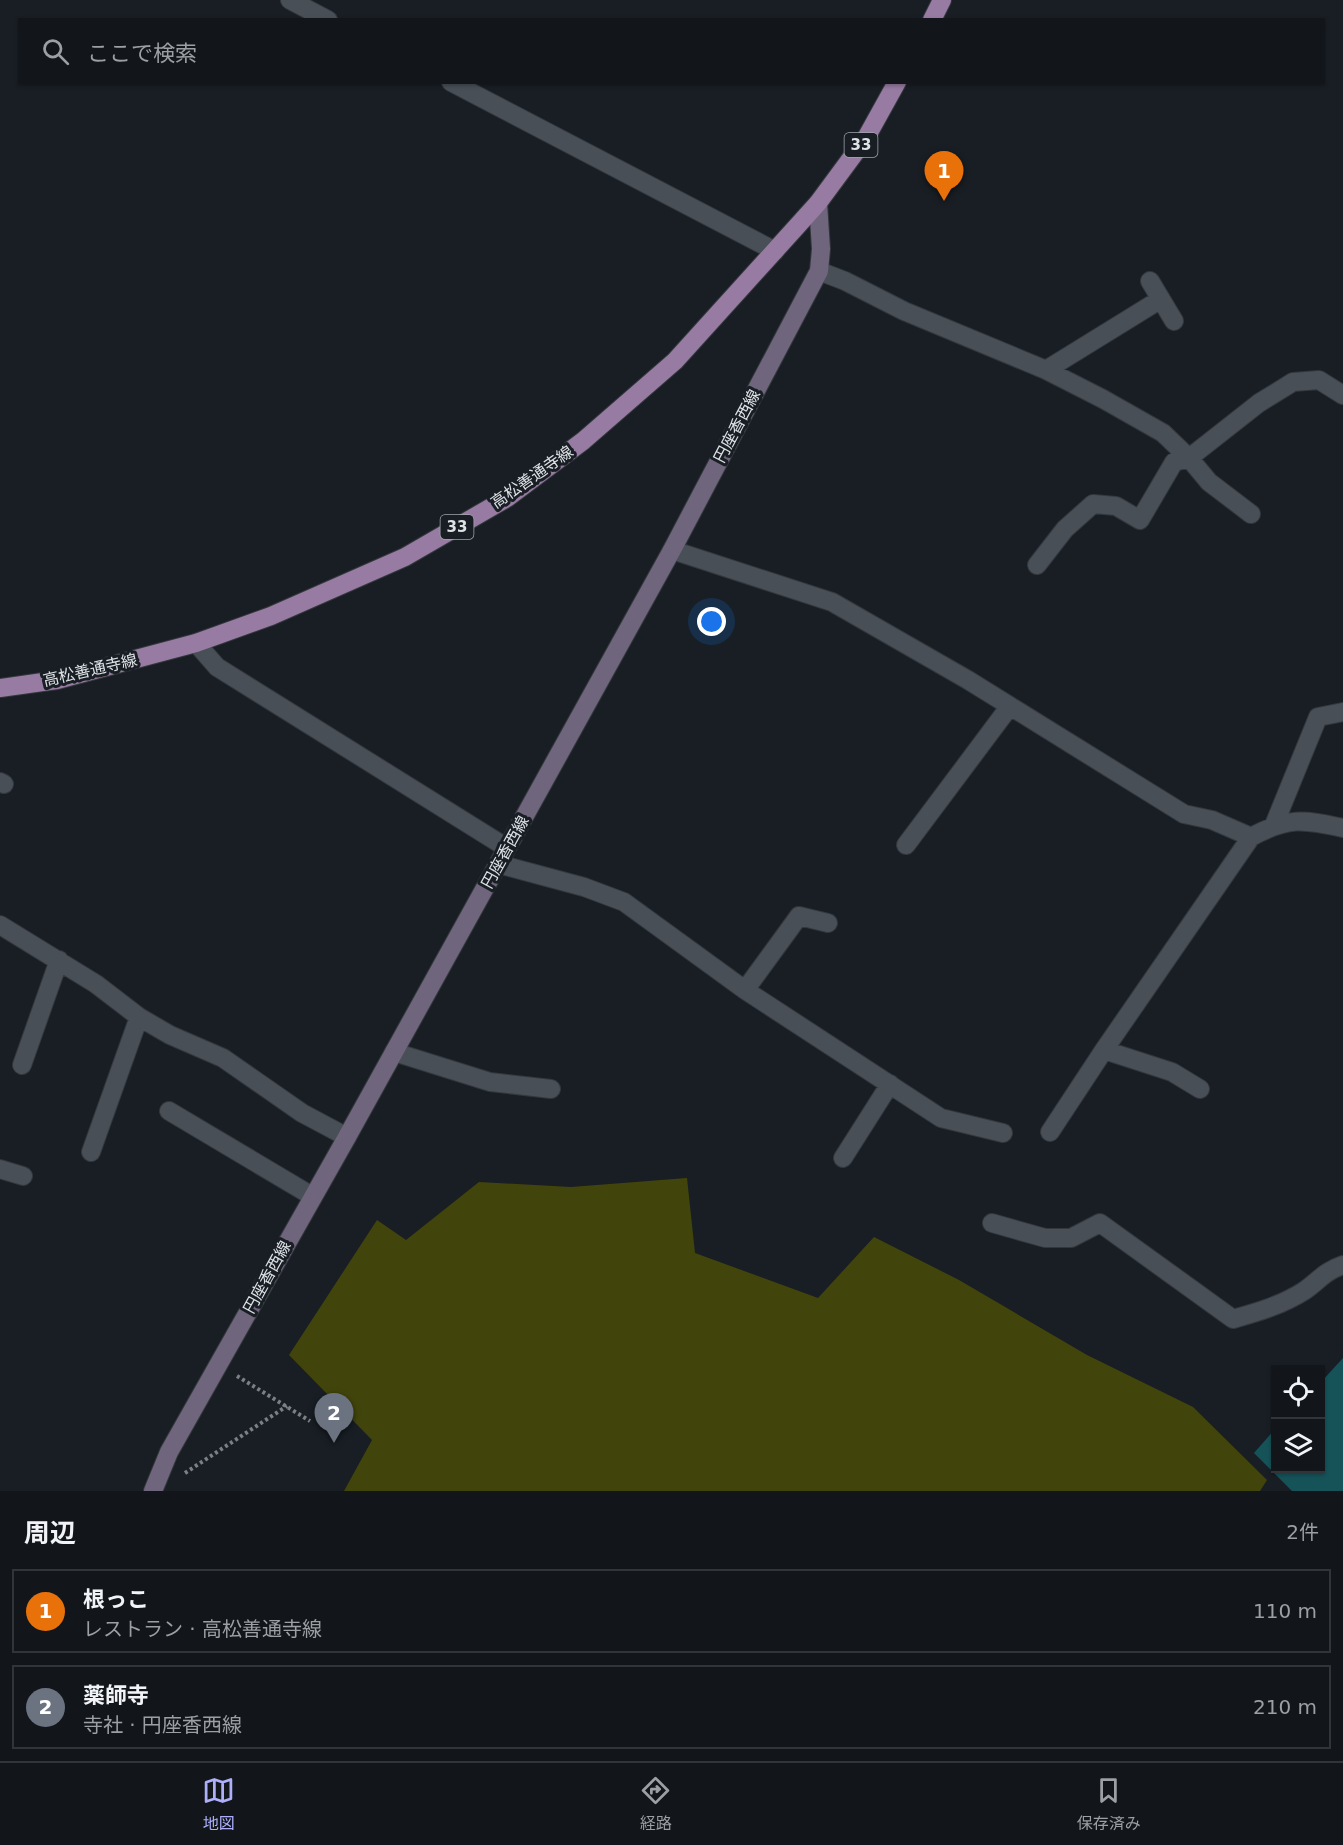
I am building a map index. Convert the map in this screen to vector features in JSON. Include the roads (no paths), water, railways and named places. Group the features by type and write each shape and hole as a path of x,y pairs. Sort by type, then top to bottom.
{"main road":[{"path":"933,18 942,0"},
{"name":"高松善通寺線","path":"0,688 57,680 196,643 271,616 405,556 507,498 583,441 675,362 818,203 866,138 896,84"},
{"name":"円座香西線","path":"154,1489 169,1452 347,1137 672,550 819,272 821,249 818,203"}],"street":[{"path":"290,0 324,18"},
{"path":"455,84 776,251"},
{"path":"819,272 845,281 904,311 1046,370 1163,433 1189,458 1209,482 1251,514"},
{"path":"1150,281 1174,321"},
{"path":"1046,370 1161,299"},
{"path":"1036,565 1065,529 1093,504 1116,506 1140,520 1174,462 1189,458 1259,402 1293,382 1319,380 1343,395"},
{"path":"672,550 832,602 1010,706 1184,814 1212,820 1251,837"},
{"path":"196,643 217,667 503,856 624,902 809,1034 891,1084 941,1118 1003,1133"},
{"path":"906,845 1010,706"},
{"path":"1274,825 1318,717 1343,712"},
{"path":"1050,1132 1251,837 1274,825 1301,820 1343,828"},
{"path":"745,990 799,916 828,923"},
{"path":"0,925 96,984 139,1017 170,1035 223,1059 302,1113 347,1137"},
{"path":"22,1065 59,960"},
{"path":"91,1152 139,1017"},
{"path":"1104,1050 1172,1072 1200,1089"},
{"path":"394,1052 490,1082 551,1089"},
{"path":"843,1158 891,1084"},
{"path":"170,1111 312,1196"},
{"path":"0,1169 23,1176"},
{"path":"992,1222 1045,1239 1071,1238 1101,1223 1233,1319 1273,1308 1304,1290 1327,1270 1343,1265"}],"water":[{"path":"1343,1358 1343,1491 1292,1491 1274,1473 1325,1473 1325,1378"},
{"path":"1271,1434 1271,1470 1254,1453"}],"place":[{"name":"根っこ","path":"944,201"},
{"name":"薬師寺","path":"334,1443"}]}
